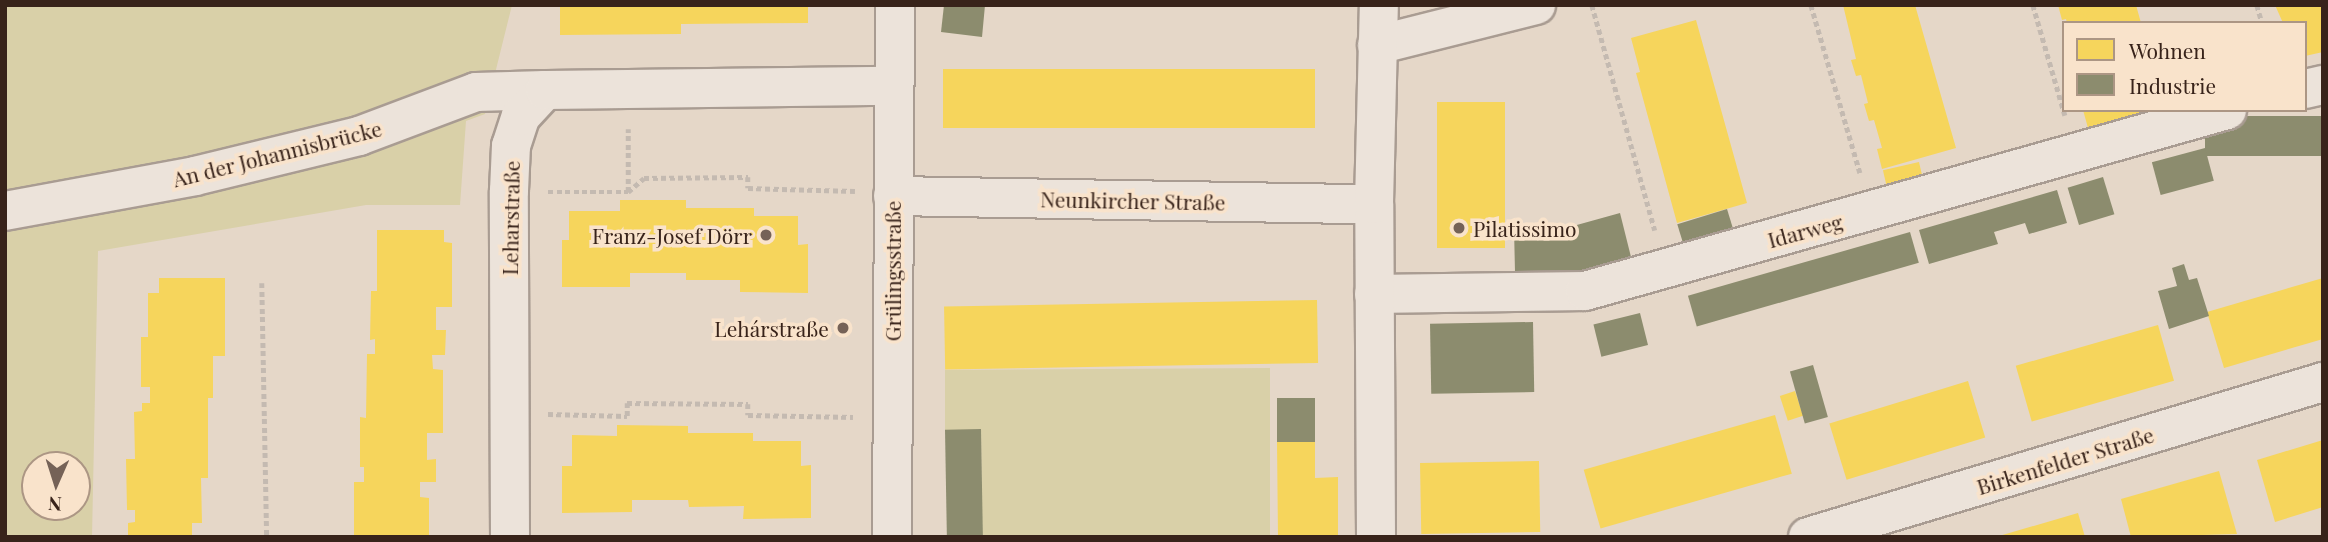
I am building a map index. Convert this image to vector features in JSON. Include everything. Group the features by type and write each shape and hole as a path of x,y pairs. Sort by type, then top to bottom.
{"street":[{"name":"Grülingsstraße","path":"892,537 895,5"},
{"path":"1376,537 1374,204 1379,5"},
{"path":"1377,45 1536,5"},
{"path":"545,90 893,86"},
{"name":"Leharstraße","path":"510,537 510,146 521,117 545,90"},
{"name":"An der Johannisbrücke","path":"5,211 195,176 359,136 477,92 545,90"},
{"name":"Idarweg","path":"1374,294 1585,290 2220,112"},
{"name":"Neunkircher Straße","path":"893,197 1374,204"},
{"name":"Birkenfelder Straße","path":"1808,537 2323,382"}],"path":[{"path":"1592,5 1655,233"},
{"path":"1811,5 1864,186"},
{"path":"2033,5 2062,105"},
{"path":"628,89 628,192"},
{"path":"2064,112 2076,153"},
{"path":"509,191 628,192 644,178 748,177 748,188 852,190 893,197"},
{"path":"262,283 267,537"},
{"path":"510,414 627,416 627,404 748,404 748,415 892,417"}],"shaded area":[{"path":"5,5 512,5 485,114 466,121 460,205 366,205 98,251 92,537 5,537"},
{"path":"1270,368 1270,537 982,537 981,430 945,430 945,370"}],"building: Wohnen":[{"path":"560,5 808,5 808,23 681,24 681,34 560,35"},
{"path":"1843,5 1915,5 1956,148 1882,169 1877,149 1882,148 1874,120 1869,121 1864,104 1868,103 1861,75 1856,76 1851,60 1856,59"},
{"path":"2058,5 2136,5 2140,21 2066,19 2062,20"},
{"path":"2275,5 2323,5 2323,52 2307,56 2307,21 2282,21"},
{"path":"1696,20 1747,203 1677,223 1636,73 1640,72 1631,38"},
{"path":"943,69 1315,69 1315,128 943,128"},
{"path":"1437,102 1505,102 1505,248 1437,248"},
{"path":"2084,112 2160,112 2090,135"},
{"path":"1919,162 1923,180 1887,188 1883,170"},
{"path":"620,200 686,200 686,208 754,208 754,216 798,216 798,245 808,244 808,293 740,292 740,280 686,280 686,273 630,273 630,287 562,287 562,240 569,240 569,211 620,211"},
{"path":"377,230 444,230 444,242 452,243 452,307 436,307 436,330 446,330 445,355 432,355 433,369 443,370 443,433 427,433 427,460 436,459 436,482 420,482 420,497 429,498 429,537 354,537 354,482 364,482 364,467 360,467 360,417 366,418 367,354 375,354 375,339 370,340 371,291 377,291"},
{"path":"159,278 225,278 225,356 213,356 213,398 208,398 208,478 201,478 202,523 192,523 192,537 128,537 128,523 135,522 135,510 127,510 126,459 135,459 134,412 142,411 142,403 150,403 150,387 141,387 141,337 148,337 148,293 159,293"},
{"path":"2323,278 2323,339 2224,368 2207,312"},
{"path":"1317,300 1318,363 945,370 944,307"},
{"path":"2158,325 2174,381 2032,422 2016,366"},
{"path":"1968,381 1985,437 1847,480 1829,423"},
{"path":"1795,391 1803,416 1788,421 1780,396"},
{"path":"1775,415 1792,474 1601,528 1584,470"},
{"path":"617,425 688,426 688,433 753,433 753,441 801,441 801,466 811,465 811,518 743,519 744,506 689,507 688,500 632,500 632,512 562,513 562,466 572,466 572,435 617,436"},
{"path":"2323,440 2323,507 2275,522 2257,460"},
{"path":"1277,442 1315,442 1315,478 1338,477 1338,537 1278,537"},
{"path":"1539,461 1540,532 1421,534 1420,463"},
{"path":"2219,471 2237,534 2131,537 2121,499"},
{"path":"2078,513 2085,537 1999,537 1999,536"}],"building: Industrie":[{"path":"944,5 985,5 982,37 941,32"},
{"path":"2205,116 2323,116 2323,156 2205,156"},
{"path":"2205,148 2214,181 2161,195 2152,162"},
{"path":"2103,177 2114,214 2079,225 2068,188"},
{"path":"2057,190 2067,223 2029,234 2025,223 1994,232 1998,244 1929,264 1919,230"},
{"path":"1727,209 1735,236 1685,251 1677,224"},
{"path":"1620,213 1631,257 1580,271 1515,272 1514,228 1566,228"},
{"path":"1910,232 1919,263 1697,326 1688,296"},
{"path":"2184,264 2189,280 2197,278 2209,316 2169,329 2158,291 2177,286 2172,268"},
{"path":"1640,313 1648,345 1601,357 1593,325"},
{"path":"1533,322 1534,392 1431,394 1430,324"},
{"path":"1813,365 1828,417 1805,424 1790,372"},
{"path":"1277,398 1315,398 1315,442 1277,442"},
{"path":"981,429 983,537 947,537 945,430"}],"place":[{"name":"Pilatissimo","path":"1459,228"},
{"name":"Franz-Josef Dörr","path":"766,235"},
{"name":"Lehárstraße","path":"843,328"}]}
